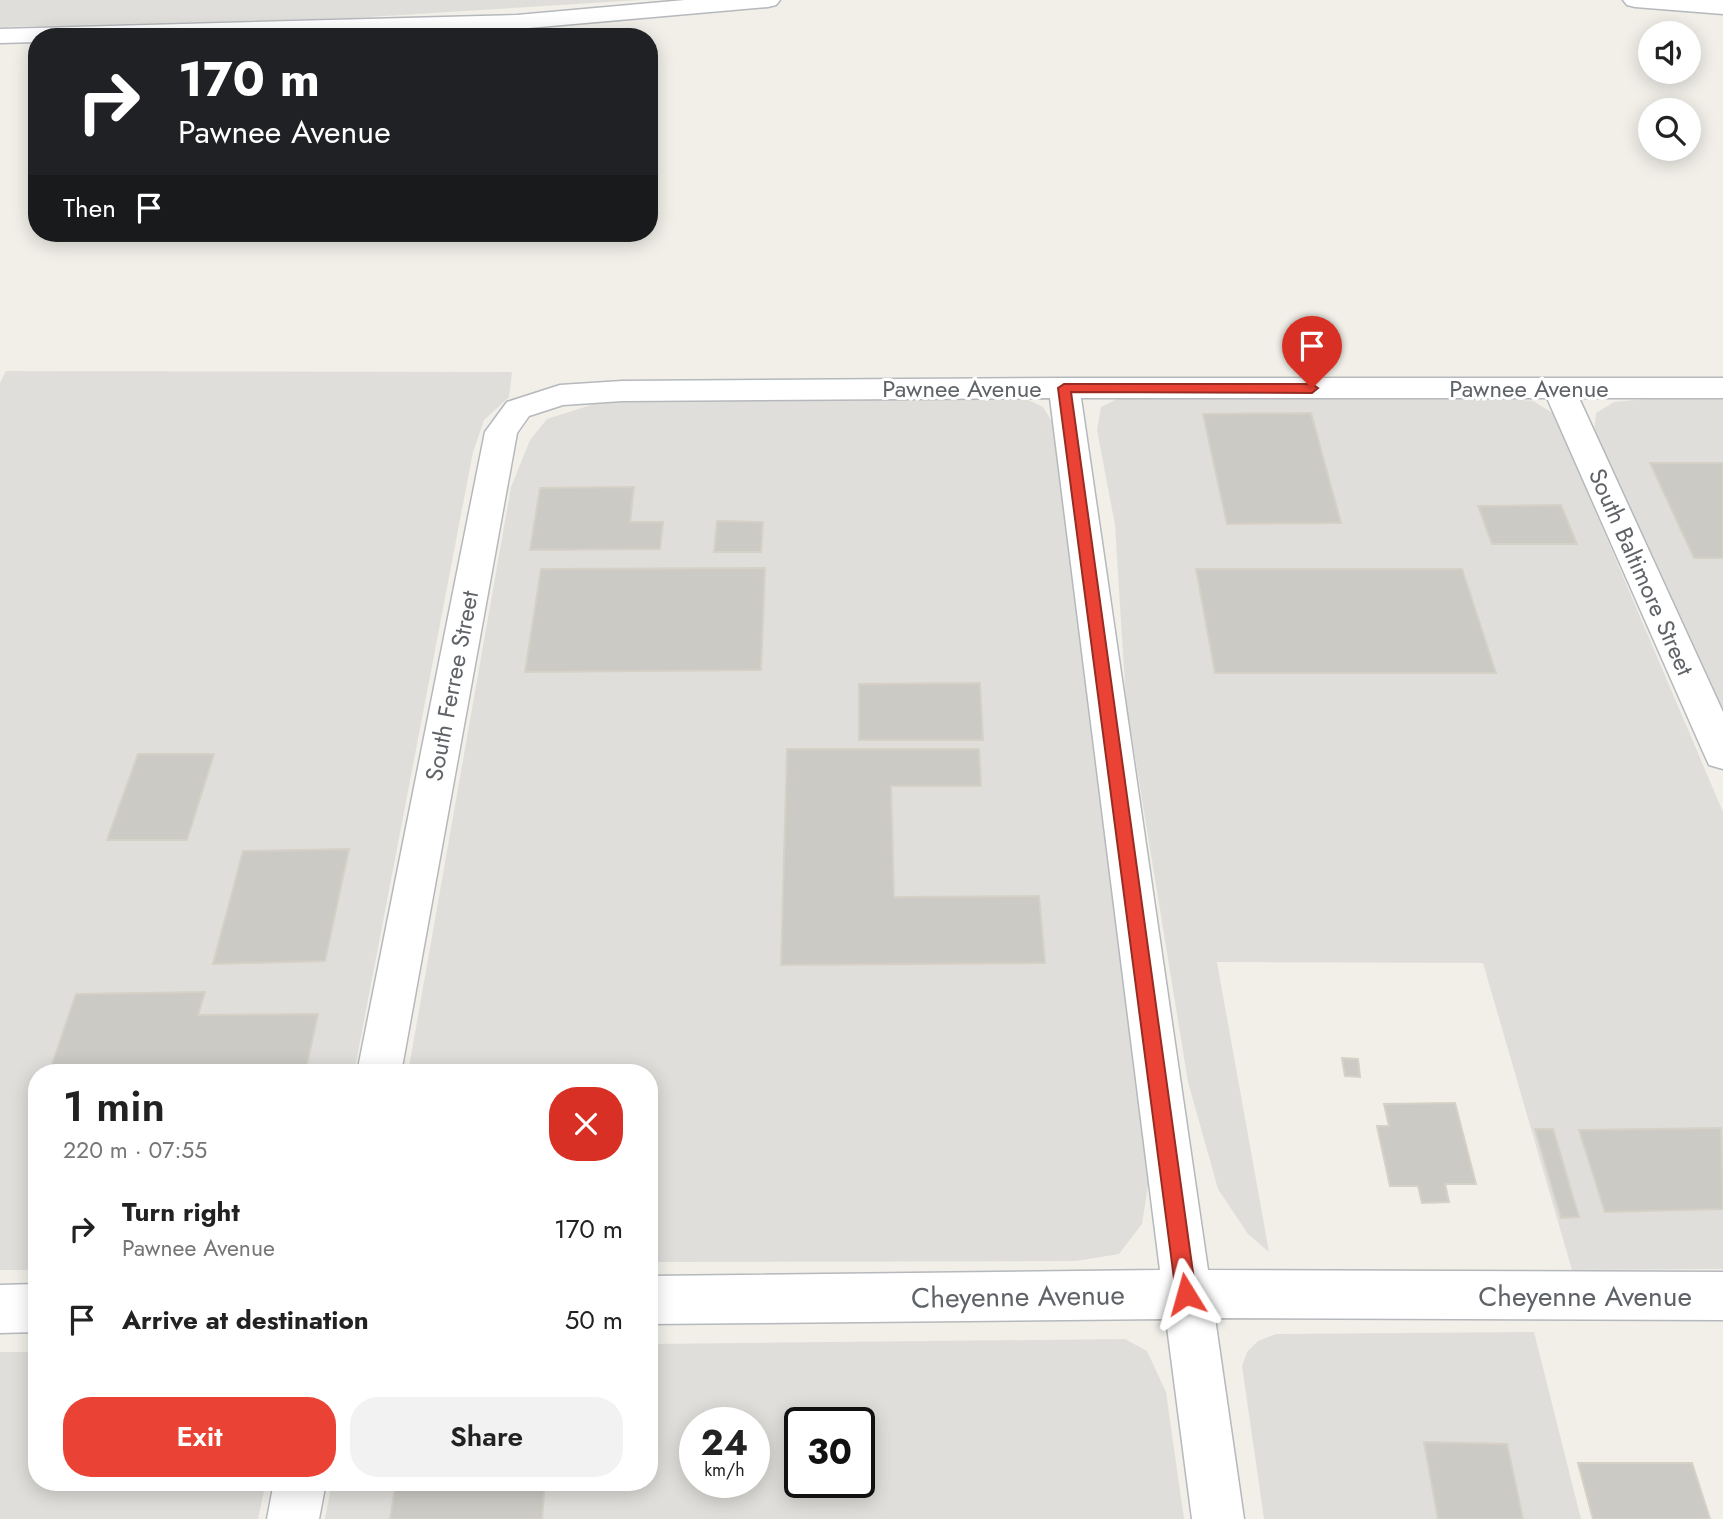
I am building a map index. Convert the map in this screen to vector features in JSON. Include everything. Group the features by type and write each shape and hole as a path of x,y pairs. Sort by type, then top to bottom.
{"street":[{"path":"295,28 517,22 768,0"},
{"path":"1634,0 1723,7"},
{"path":"0,36 28,35"},
{"path":"1064,388 1218,1519"},
{"name":"Pawnee Avenue","path":"622,391 1723,388"},
{"name":"South Baltimore Street","path":"1559,389 1723,754"},
{"name":"South Ferree Street","path":"381,1064 501,432 518,409 560,395 622,391"},
{"name":"Cheyenne Avenue","path":"658,1300 1186,1294 1723,1296"},
{"path":"0,1309 28,1308"},
{"path":"293,1519 298,1491"}],"shaded area":[{"path":"0,0 640,0 352,18 0,27"},
{"path":"6,371 512,372 509,397 484,420 473,452 356,1064 28,1064 28,1270 0,1270 0,383"},
{"path":"1500,398 1533,401 1554,414 1723,812 1723,1269 1572,1270 1483,963 1217,962 1269,1252 1248,1234 1218,1189 1188,1082 1126,701 1115,525 1097,430 1101,407 1117,399"},
{"path":"1656,398 1723,398 1723,710 1594,434 1596,413 1614,402"},
{"path":"1026,399 1043,407 1054,425 1149,1179 1142,1224 1119,1254 1076,1261 658,1262 658,1064 410,1064 511,487 530,440 547,419 600,402"},
{"path":"1534,1332 1581,1519 1264,1519 1242,1366 1247,1352 1258,1341 1276,1334"},
{"path":"1125,1339 1147,1351 1166,1392 1184,1519 325,1519 330,1491 658,1491 658,1344"},
{"path":"0,1352 28,1352 28,1491 264,1491 258,1519 0,1519"}],"building":[{"path":"1311,413 1341,523 1227,524 1203,414"},
{"path":"1650,463 1723,463 1723,558 1694,558"},
{"path":"634,487 630,522 663,522 660,549 530,550 540,488"},
{"path":"1561,505 1577,544 1492,544 1478,506"},
{"path":"717,521 763,522 761,552 714,552"},
{"path":"765,568 761,670 525,672 541,569"},
{"path":"1196,569 1462,569 1496,673 1215,673"},
{"path":"980,683 983,740 859,740 859,684"},
{"path":"787,749 979,749 981,786 891,786 894,897 1039,896 1045,963 781,965"},
{"path":"138,754 214,754 187,840 107,840"},
{"path":"349,849 325,961 213,964 243,851"},
{"path":"205,992 198,1015 318,1014 307,1064 52,1064 76,994"},
{"path":"1342,1058 1358,1059 1360,1077 1345,1076"},
{"path":"1455,1103 1476,1184 1445,1184 1449,1202 1422,1203 1418,1186 1390,1186 1377,1126 1389,1126 1384,1104"},
{"path":"1721,1128 1723,1209 1605,1212 1579,1130"},
{"path":"1535,1129 1553,1129 1579,1217 1561,1218"},
{"path":"1424,1442 1507,1444 1523,1519 1438,1519"},
{"path":"1578,1463 1692,1463 1710,1519 1593,1519"},
{"path":"395,1491 544,1491 542,1519 390,1519"}],"route":[{"path":"1186,1294 1064,388 1312,388"}]}
